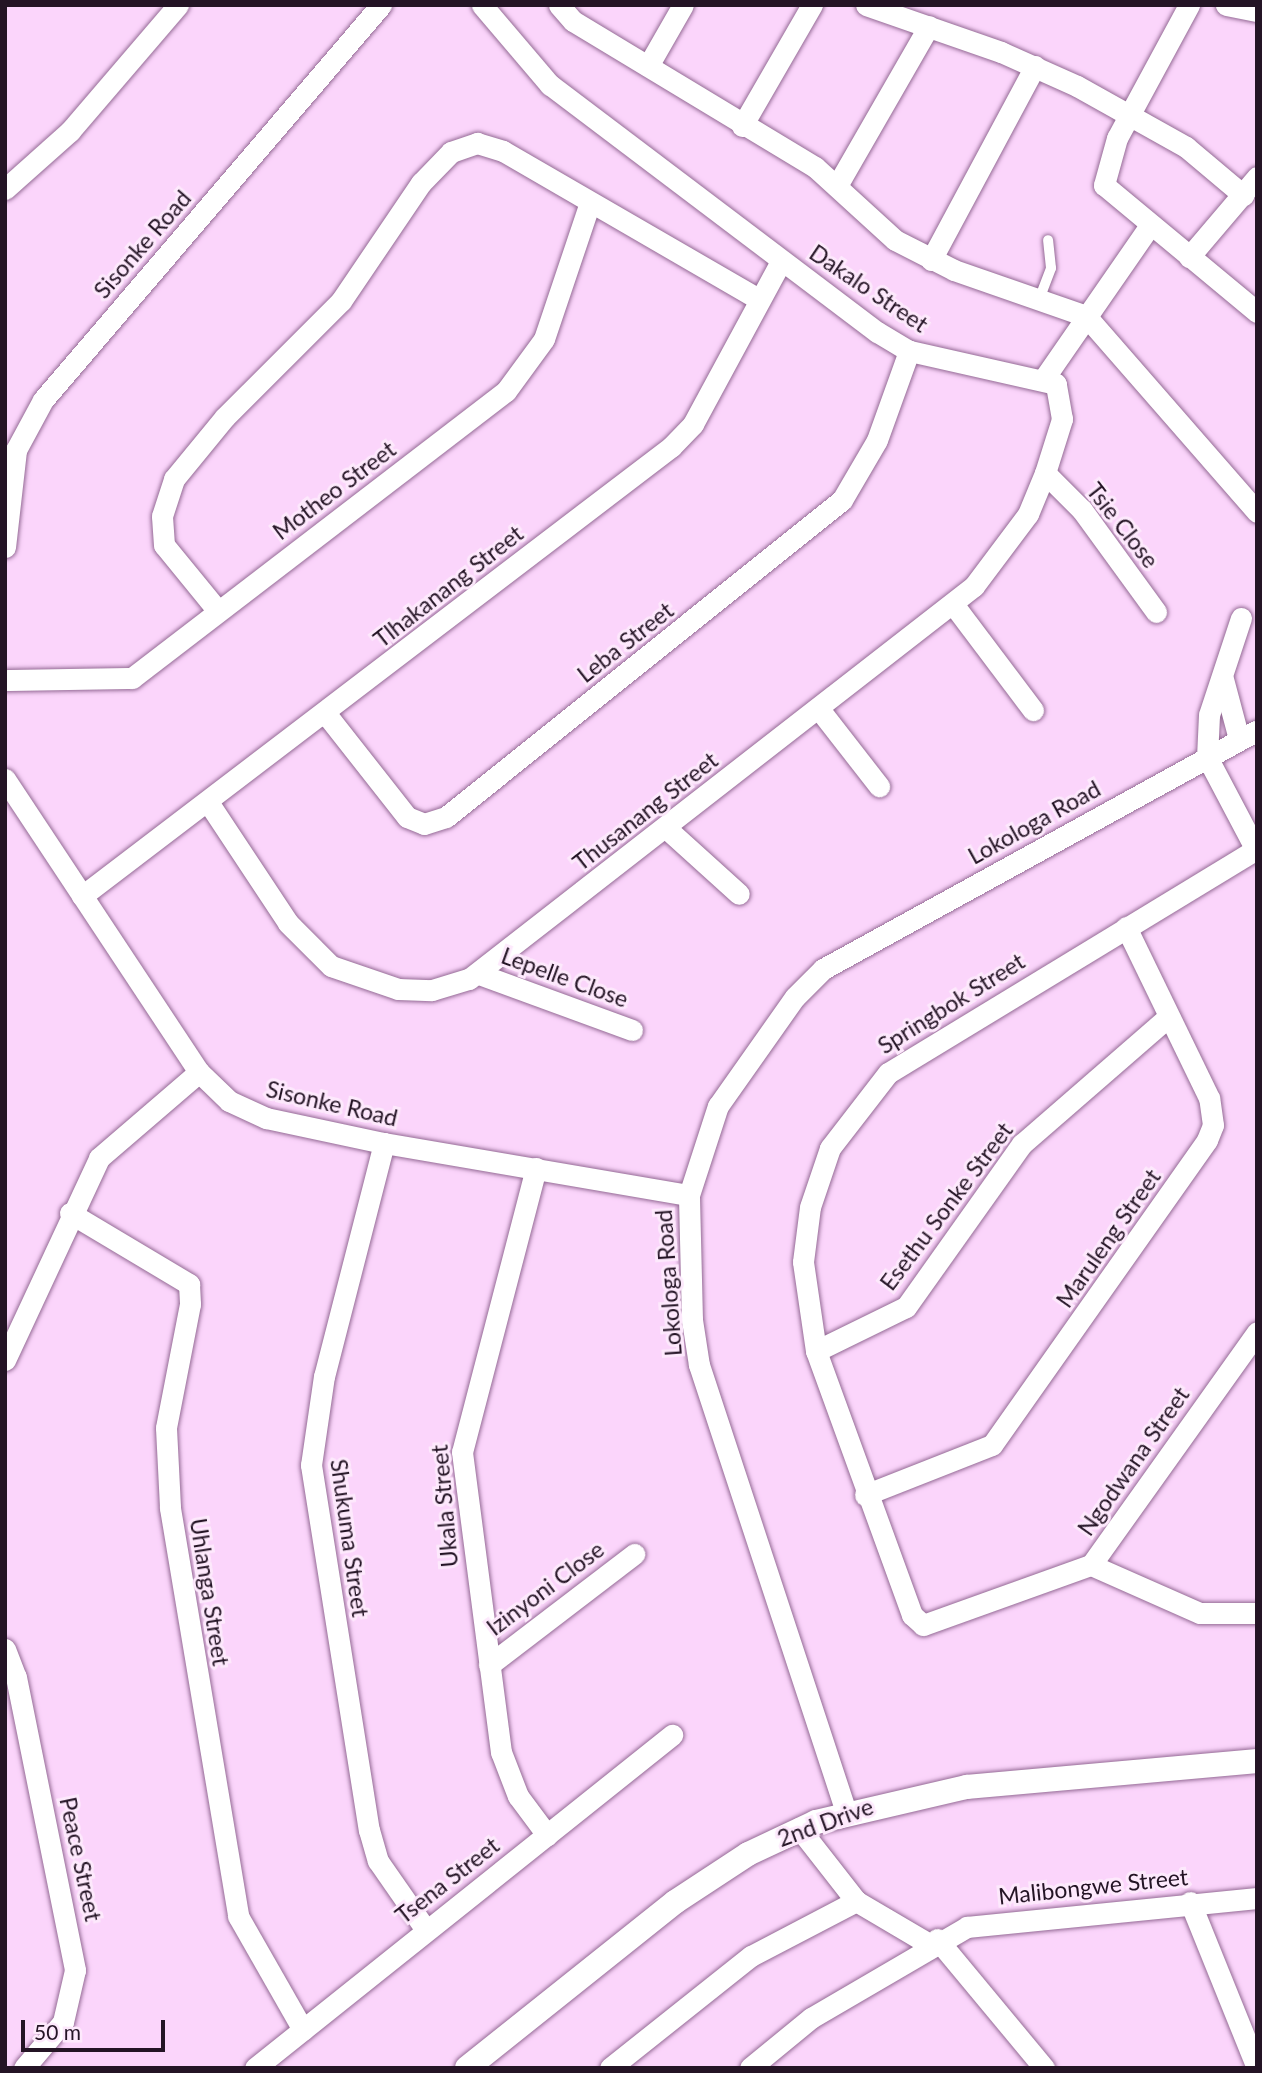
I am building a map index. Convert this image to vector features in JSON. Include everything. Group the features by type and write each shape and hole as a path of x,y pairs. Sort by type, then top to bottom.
{"street":[{"path":"5,189 70,131 178,5"},
{"name":"Sisonke Road","path":"5,547 7,505 16,450 43,400 381,5"},
{"name":"Dakalo Street","path":"482,5 550,85 781,261 909,351 1045,377"},
{"path":"559,5 565,16 838,184 873,225 931,260 1040,296 1086,316 1257,512"},
{"path":"648,66 683,5"},
{"path":"742,126 812,5"},
{"path":"866,5 1035,66 1131,115 1186,147 1243,195"},
{"path":"1189,5 1131,115 1103,179 1108,192 1257,312"},
{"path":"1226,5 1257,11"},
{"path":"838,184 929,26"},
{"path":"931,260 1035,66"},
{"path":"218,611 164,545 162,516 170,488 225,417 341,301 436,165 464,145 488,145 758,299"},
{"path":"1189,257 1257,177"},
{"name":"Motheo Street","path":"5,680 132,678 506,391 544,339 589,205"},
{"path":"1045,377 1149,227"},
{"name":"Tlhakanang Street","path":"82,896 210,805 671,447 693,424 758,299 781,261"},
{"name":"Leba Street","path":"326,714 407,817 424,824 446,817 842,500 877,440 909,351"},
{"name":"Thusanang Street","path":"210,805 288,923 331,967 398,989 432,990 479,974 953,604 1003,553 1045,473 1062,419 1062,392 1045,377"},
{"name":"Tsie Close","path":"1045,473 1082,509 1156,612"},
{"path":"953,604 1033,710"},
{"path":"1241,618 1209,715 1207,757 1256,851"},
{"path":"1223,679 1248,735"},
{"path":"819,709 878,786"},
{"name":"Lokologa Road","path":"846,1812 699,1366 692,1320 689,1195 732,1080 824,969 1248,735"},
{"name":"Sisonke Road","path":"5,779 199,1072 229,1101 266,1118 384,1143 689,1195"},
{"path":"666,828 739,894"},
{"name":"Springbok Street","path":"912,1615 865,1494 816,1351 805,1294 805,1233 818,1179 848,1118 908,1056 1256,851"},
{"name":"Maruleng Street","path":"865,1494 992,1445 1207,1140 1213,1112 1126,927"},
{"name":"Lepelle Close","path":"479,974 632,1030"},
{"name":"Esethu Sonke Street","path":"816,1351 906,1307 1023,1143 1168,1017"},
{"path":"5,1360 70,1213 116,1137 199,1072"},
{"name":"Shukuma Street","path":"384,1143 324,1376 311,1465 369,1830 378,1861 426,1930"},
{"name":"Ukala Street","path":"536,1168 461,1452 505,1772 547,1835"},
{"name":"Uhlanga Street","path":"70,1213 189,1284 191,1304 166,1428 172,1522 238,1916 303,2030"},
{"name":"Ngodwana Street","path":"912,1615 931,1625 1091,1565 1257,1332"},
{"name":"Izinyoni Close","path":"489,1665 634,1554"},
{"path":"1091,1565 1200,1612 1257,1613"},
{"name":"Peace Street","path":"5,1649 16,1677 75,1970 63,2022 24,2068"},
{"name":"Tsena Street","path":"256,2068 672,1735"},
{"name":"2nd Drive","path":"467,2068 675,1902 799,1828 846,1812 967,1787 1257,1761"},
{"path":"799,1828 856,1901 933,1942 1045,2068"},
{"name":"Malibongwe Street","path":"933,1942 986,1924 1190,1902 1257,1898"},
{"path":"610,2068 751,1956 856,1901"},
{"path":"1190,1902 1257,2068"},
{"path":"750,2068 796,2029 891,1976 933,1942"}],"lane":[{"path":"1040,296 1051,268 1048,240"}]}
